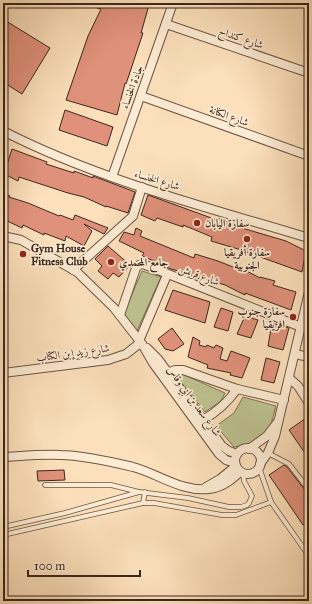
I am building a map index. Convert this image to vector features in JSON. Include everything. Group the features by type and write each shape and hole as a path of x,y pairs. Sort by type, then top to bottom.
{"street":[{"name":"جادة الخنساء","path":"112,177 173,3"},
{"name":"شارع كنداح","path":"166,24 309,73"},
{"name":"شارع الكنانة","path":"141,96 309,156"},
{"name":"شارع الخنساء","path":"3,131 28,144 112,177 309,238"},
{"path":"73,270 133,216 142,187"},
{"name":"شارع سعد بن ابي وقاس","path":"3,236 21,240 77,272 109,302 140,342 153,364 216,450 226,460 239,469"},
{"name":"شارع قريش","path":"120,315 136,268 143,264 167,275 301,327"},
{"path":"140,342 167,275"},
{"path":"239,469 251,474 257,470 268,453 275,436 309,292"},
{"name":"شارع سعد بن ابي وقاس","path":"140,342 154,355 222,446 237,454"},
{"name":"شارع زيد إبن الكتاب","path":"3,373 108,360 126,354 140,342"},
{"path":"295,354 309,357"},
{"path":"168,373 175,370 183,370 237,389 284,400"},
{"path":"289,378 298,386 309,402"},
{"path":"203,420 226,404 237,389"},
{"path":"249,449 267,436 279,421"},
{"path":"239,469 237,454 242,450 249,449 255,451 258,454 259,466"},
{"path":"3,457 62,455 99,460 134,467 173,483 202,490 220,487 239,469"}],"lane":[{"path":"268,453 289,464 309,490"},
{"path":"259,466 271,502 309,556"},
{"path":"45,485 112,485 140,492 188,498 223,507 244,506 250,502 252,496 239,469"},
{"path":"3,527 65,513 140,492"},
{"path":"142,503 145,492"},
{"path":"3,535 142,503 154,503 190,508 222,515 236,515 271,502"}],"green space":[{"path":"142,271 161,277 136,333 123,315"},
{"path":"182,374 225,393 221,401 205,412 177,377"},
{"path":"243,397 276,406 270,428 253,444 234,447 216,426 234,413"}],"building":[{"path":"99,3 145,3 149,5 141,33 143,33 126,84 125,83 117,115 66,100 88,36 101,9 97,8"},
{"path":"6,21 50,48 22,94 3,82 3,27"},
{"path":"65,110 113,127 107,146 59,130"},
{"path":"12,149 47,162 46,164 74,173 74,171 93,178 93,176 135,192 128,213 106,207 84,197 19,177 18,181 4,174"},
{"path":"3,193 10,196 9,197 59,216 60,215 73,220 75,215 108,228 104,234 84,224 92,231 84,246 66,236 65,241 44,233 44,235 23,225 22,228 3,219"},
{"path":"148,195 217,220 218,218 242,228 286,241 306,251 302,272 211,241 212,237 183,225 183,227 157,218 155,221 141,215"},
{"path":"136,228 142,231 140,236 194,258 195,254 238,269 239,267 260,278 275,281 273,285 296,292 291,310 245,293 245,295 225,285 203,278 202,280 171,269 142,256 144,253 119,241 124,232 134,235"},
{"path":"108,246 130,265 119,277 113,273 108,279 98,271 102,266 95,259"},
{"path":"173,290 210,302 205,323 165,310"},
{"path":"221,308 233,312 228,331 214,327"},
{"path":"245,316 258,320 251,338 237,334"},
{"path":"272,323 289,328 283,350 268,346"},
{"path":"172,328 184,344 173,351 165,349 158,339"},
{"path":"193,337 200,341 199,345 206,347 207,345 214,348 216,345 223,348 220,359 227,361 231,351 250,358 242,378 230,375 231,373 207,368 208,365 188,357"},
{"path":"266,358 280,362 274,383 261,380"},
{"path":"309,416 309,459 289,430"},
{"path":"284,465 309,495 309,521 303,525 269,475"},
{"path":"64,470 65,480 38,481 37,471"}],"place":[{"name":"سفارة اليابان","path":"197,223"},
{"name":"سفارة أفريقيا الجنوبية","path":"247,239"},
{"name":"Gym House Fitness Club","path":"23,254"},
{"name":"جامع المحمدي","path":"111,262"},
{"name":"سفارة جنوب افريقيا","path":"293,317"}]}
